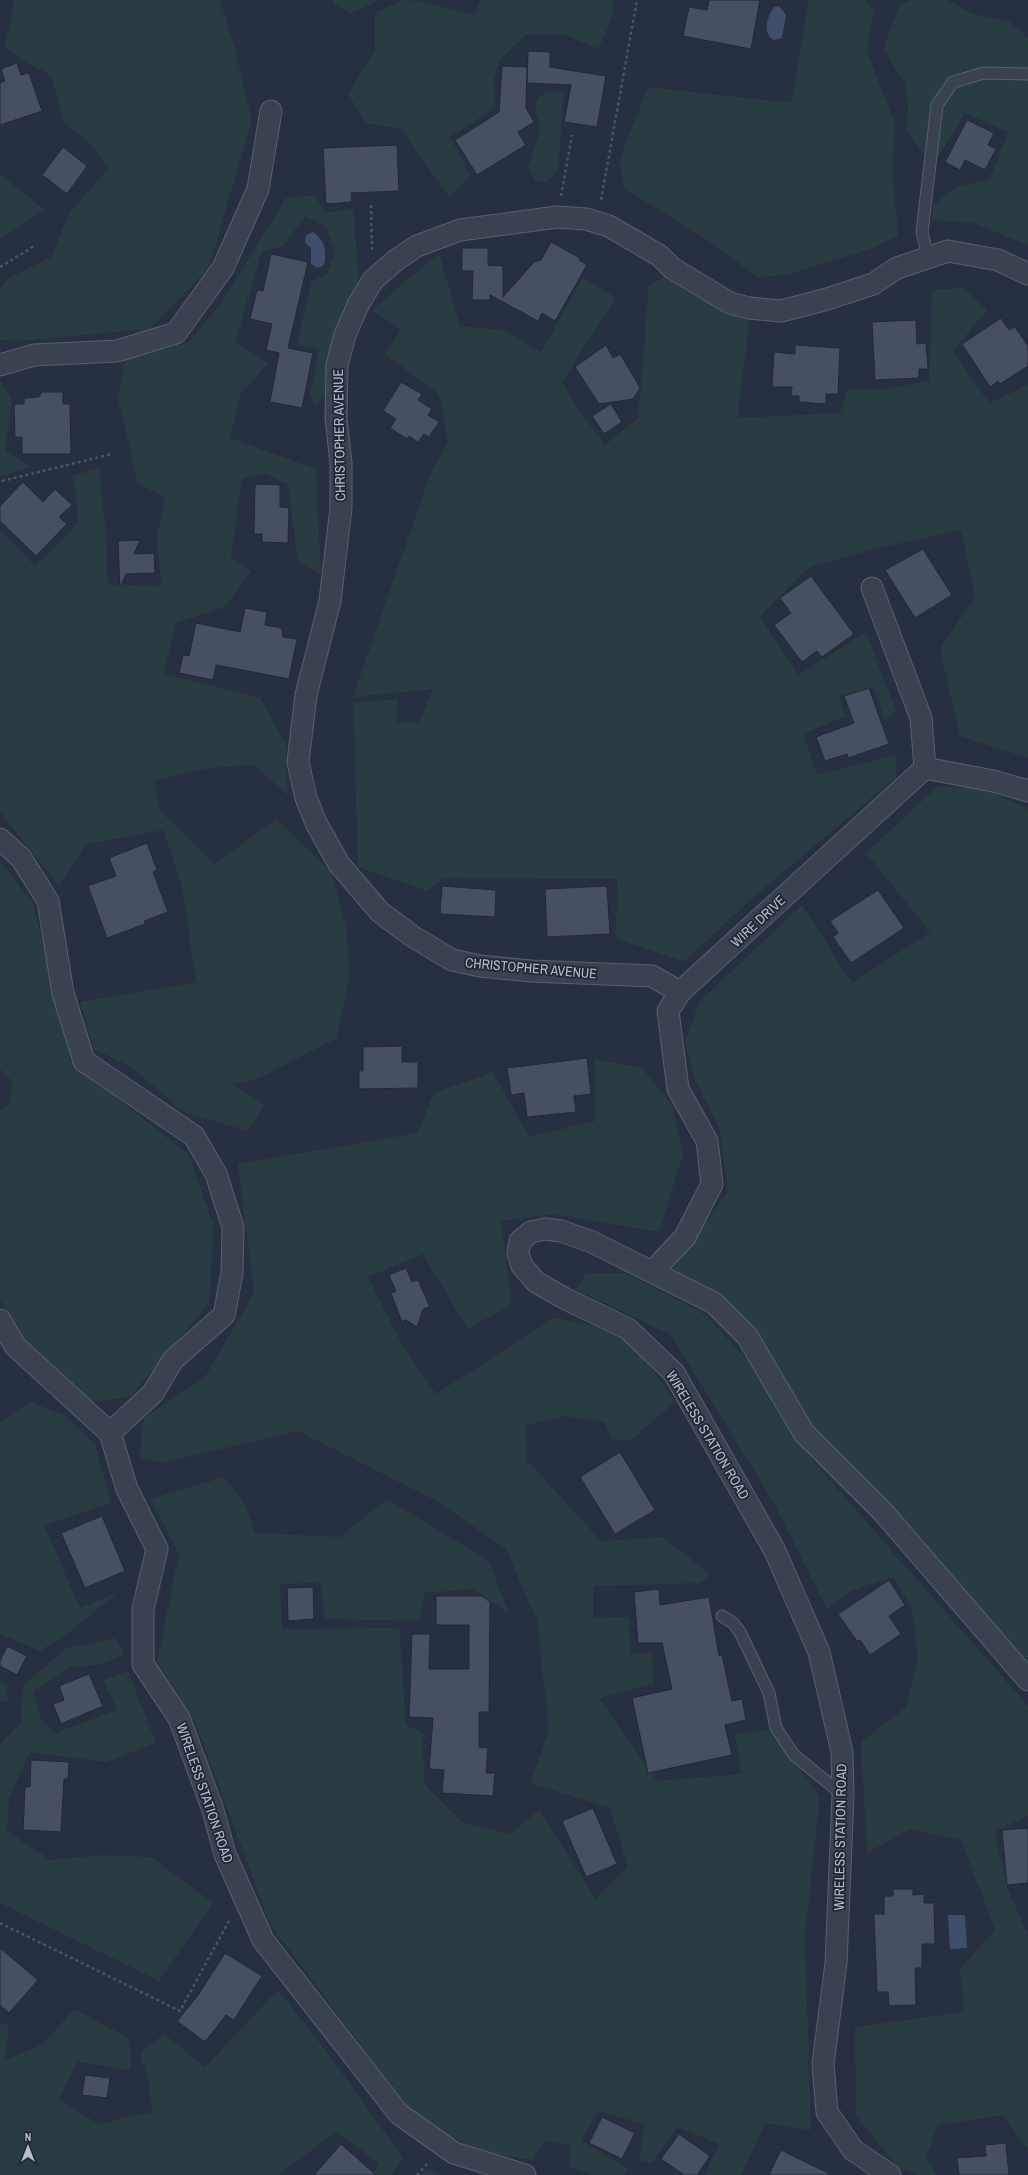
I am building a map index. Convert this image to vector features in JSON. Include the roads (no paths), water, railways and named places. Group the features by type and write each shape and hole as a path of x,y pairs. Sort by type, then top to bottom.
{"street":[{"path":"0,365 34,355 117,351 176,332 224,268 258,190 271,111"},
{"name":"CHRISTOPHER AVENUE","path":"680,992 652,976 531,971 480,966 452,960 412,936 380,912 339,864 316,823 306,798 298,762 306,695 330,601 341,508 341,463 336,418 337,365 346,335 358,305 373,280 396,260 417,246 460,230 557,217 586,219 608,226 640,243 660,256 672,268 730,303 756,309 781,311 824,300 873,284 897,268 948,251 998,260 1028,274"},
{"path":"872,588 921,718 925,768 993,781 1028,791"},
{"name":"WIRE DRIVE","path":"653,1271 685,1237 712,1184 707,1141 678,1089 668,1011 680,992 925,768"},
{"path":"0,839 21,858 48,901 63,993 84,1061 194,1136 216,1174 233,1227 232,1273 224,1315 173,1360 153,1393 110,1433 15,1346 0,1320"},
{"name":"WIRELESS STATION ROAD","path":"890,2175 852,2150 827,2112 823,2064 836,1963 843,1796 842,1752 819,1652 775,1551 674,1373 628,1329 564,1298 536,1282 522,1266 518,1254 520,1241 531,1232 545,1229 561,1231 592,1242 714,1302 747,1336 804,1433 883,1512 1028,1680"},
{"name":"WIRELESS STATION ROAD","path":"110,1433 126,1489 157,1549 143,1609 143,1664 179,1718 212,1806 225,1854 263,1940 399,2114 454,2153 525,2175"}],"lane":[{"path":"928,258 922,232 937,105 953,82 984,73 1028,74"},
{"path":"722,1616 733,1623 740,1632 769,1693 776,1728 794,1754 843,1796"}],"water":[{"path":"779,6 786,15 782,38 774,40 768,34 767,25 771,11 774,7"},
{"path":"313,232 323,242 325,250 324,265 318,268 311,264 311,248 305,242 306,235"},
{"path":"948,1915 965,1915 967,1948 950,1949"}]}
